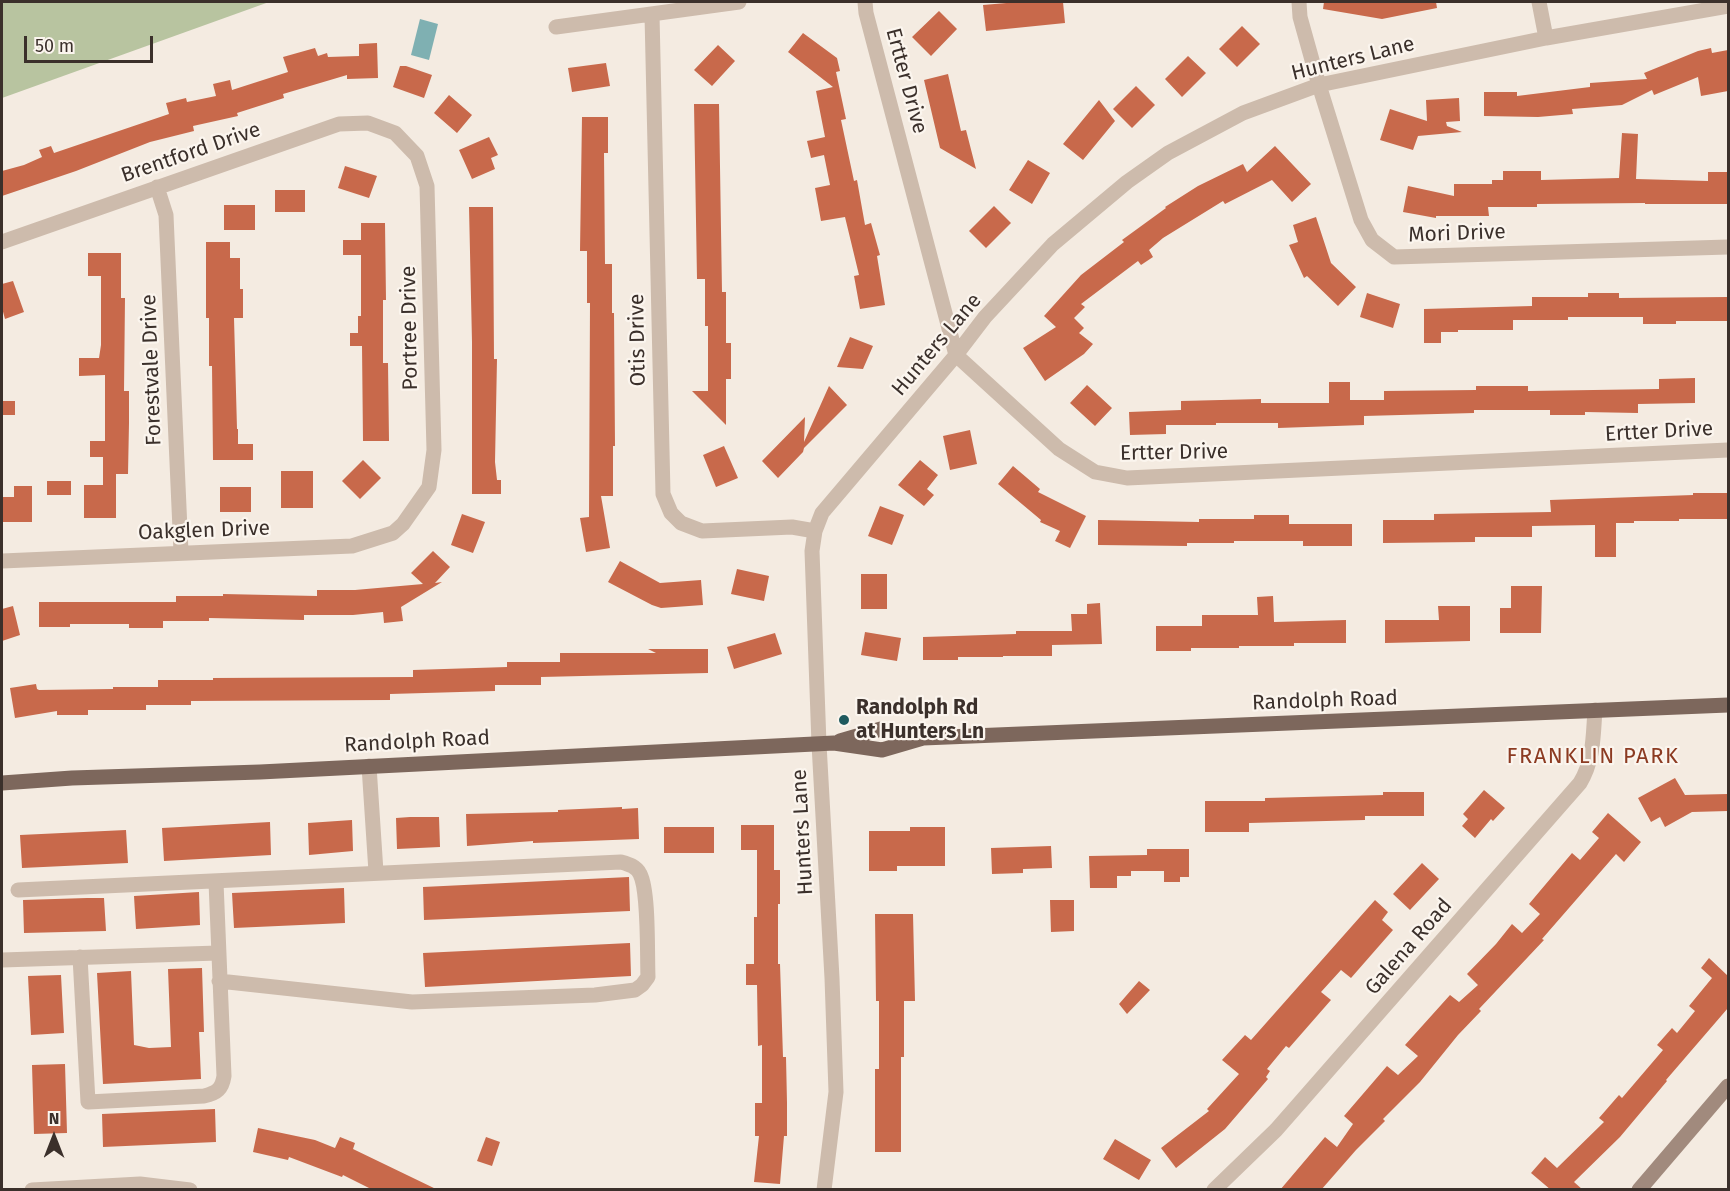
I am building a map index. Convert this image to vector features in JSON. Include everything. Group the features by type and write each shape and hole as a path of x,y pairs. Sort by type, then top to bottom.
{"main road":[{"name":"Randolph Road","path":"2,783 826,743 881,729 923,738 1728,705"}],"street":[{"path":"556,27 739,2"},
{"name":"Ertter Drive","path":"865,2 956,355 1059,449 1095,472 1127,478 1728,450"},
{"name":"Mori Drive","path":"1299,2 1300,17 1319,85 1361,220 1372,240 1394,257 1728,247"},
{"path":"1539,2 1546,38"},
{"name":"Hunters Lane","path":"824,1190 836,1092 826,743 812,551 815,531 822,513 956,355 985,317 1053,244 1127,183 1168,153 1243,113 1319,85 1546,38 1728,6"},
{"name":"Otis Drive","path":"652,15 663,494 671,513 681,523 702,531 792,527 815,531"},
{"name":"Brentford Drive","path":"2,242 339,124 368,123 395,134"},
{"name":"Portree Drive","path":"395,134 417,156 427,186 434,450 429,487 403,524"},
{"name":"Forestvale Drive","path":"157,187 166,215 181,552"},
{"name":"Oakglen Drive","path":"2,561 352,546 393,533 403,524"},
{"name":"Galena Road","path":"1214,1190 1276,1130 1580,783 1587,771 1592,754 1595,710"},
{"path":"369,766 376,872"},
{"path":"18,890 191,880 216,882 376,872 621,862 633,866 640,872 645,888 648,976 635,990 595,995 412,1002 219,981"},
{"path":"80,957 88,1102 204,1096 215,1093 222,1086 225,1076 216,882"},
{"path":"2,960 218,953"},
{"path":"1639,1190 1728,1086"},
{"path":"32,1190 140,1184 190,1190"}],"green space":[{"path":"2,2 269,2 2,98"}],"water":[{"path":"420,19 438,24 429,60 411,55"}],"building":[{"path":"1063,2 1065,23 986,31 983,5"},
{"path":"1324,2 1436,2 1437,8 1382,19 1323,9"},
{"path":"939,11 957,29 931,56 912,37"},
{"path":"1242,26 1260,44 1237,67 1219,49"},
{"path":"803,33 837,58 840,71 836,72 846,119 841,120 854,181 857,180 865,225 871,223 880,255 877,256 885,305 860,309 854,276 859,275 845,217 821,221 815,188 830,185 824,155 811,158 807,141 825,137 816,91 833,87 788,52"},
{"path":"377,43 378,78 347,79 347,75 283,94 284,98 237,113 238,116 193,126 194,131 150,142 76,171 2,196 2,171 42,157 39,150 51,146 54,153 169,114 166,103 186,98 187,102 216,96 213,84 230,80 232,90 288,72 283,57 315,48 318,56 327,53 328,57 359,56 359,44"},
{"path":"718,45 735,61 712,86 694,70"},
{"path":"1711,48 1712,53 1728,50 1728,91 1701,96 1698,77 1654,95 1652,90 1622,105 1572,109 1573,114 1538,117 1484,116 1484,92 1517,92 1517,96 1590,87 1590,83 1647,79 1644,73"},
{"path":"1188,56 1206,73 1182,97 1165,79"},
{"path":"606,63 610,86 572,92 568,68"},
{"path":"400,66 432,75 424,98 393,87"},
{"path":"948,74 961,131 966,130 976,169 940,148 924,80"},
{"path":"1136,86 1155,105 1132,128 1113,109"},
{"path":"449,95 472,115 457,133 434,113"},
{"path":"1459,98 1460,121 1446,122 1447,126 1462,132 1418,136 1413,150 1380,140 1390,109 1427,121 1426,100"},
{"path":"1099,100 1115,121 1083,160 1063,144"},
{"path":"694,104 719,104 722,292 726,292 726,343 731,343 731,379 726,379 726,425 692,391 708,391 705,279 697,279"},
{"path":"582,117 608,117 608,153 604,153 605,264 612,264 612,313 614,313 613,496 601,496 610,548 586,552 580,518 589,517 590,303 587,303 587,251 580,251"},
{"path":"1622,133 1638,134 1636,179 1708,181 1708,172 1727,172 1727,204 1537,204 1537,207 1488,207 1489,216 1436,216 1436,218 1403,212 1408,186 1454,196 1454,184 1492,184 1492,180 1503,180 1503,171 1541,171 1541,180 1619,178"},
{"path":"489,137 498,155 491,158 495,169 472,179 459,150"},
{"path":"1275,146 1311,184 1292,202 1272,180 1225,204 1223,201 1163,238 1149,250 1153,257 1141,265 1138,261 1081,304 1085,307 1074,318 1084,328 1079,333 1093,344 1084,354 1045,381 1023,348 1056,327 1044,316 1081,275 1165,207 1198,186 1243,164 1247,172"},
{"path":"1028,160 1050,173 1032,204 1009,190"},
{"path":"345,166 377,176 369,198 338,188"},
{"path":"275,190 305,190 305,212 275,212"},
{"path":"224,205 255,205 255,230 224,230"},
{"path":"994,206 1011,223 986,248 969,231"},
{"path":"469,207 493,207 494,359 497,359 495,462 497,480 501,480 501,494 472,494"},
{"path":"1316,217 1331,263 1356,287 1338,306 1307,276 1304,278 1289,245 1298,242 1293,225"},
{"path":"361,223 385,223 386,300 383,300 383,363 388,363 389,441 363,441 362,346 350,346 350,333 358,333 358,316 361,316 361,255 343,255 343,240 361,240"},
{"path":"206,242 230,242 230,258 240,258 243,318 234,318 237,429 238,444 253,444 253,460 213,460 212,366 209,366 209,318 206,318"},
{"path":"88,253 121,253 121,298 125,298 124,391 129,391 129,423 128,474 116,474 116,518 84,518 84,485 103,485 103,457 90,457 90,441 105,441 105,375 79,376 79,358 99,358 101,345 101,276 88,276"},
{"path":"13,281 24,312 5,319 2,308 2,284"},
{"path":"1367,293 1400,304 1393,328 1360,317"},
{"path":"1588,293 1619,293 1619,298 1728,297 1728,321 1676,321 1676,324 1643,324 1643,317 1513,320 1513,330 1441,332 1441,343 1424,343 1424,309 1532,306 1532,297 1588,297"},
{"path":"850,337 873,346 863,369 837,367"},
{"path":"1695,378 1695,403 1638,404 1638,413 1585,412 1585,415 1550,415 1550,410 1474,410 1474,413 1364,416 1364,425 1278,428 1278,423 1166,425 1166,434 1130,435 1129,412 1181,410 1181,401 1261,399 1261,403 1329,403 1329,382 1350,382 1350,400 1384,400 1384,391 1476,390 1476,386 1528,386 1528,391 1659,389 1659,379"},
{"path":"1087,385 1112,408 1095,426 1070,403"},
{"path":"829,386 847,405 778,478 762,461 805,417 804,442"},
{"path":"2,401 15,401 15,415 2,415"},
{"path":"970,430 977,464 950,470 943,436"},
{"path":"724,446 738,478 716,487 703,455"},
{"path":"363,460 381,478 360,499 342,481"},
{"path":"920,460 938,475 927,489 934,495 924,506 898,485"},
{"path":"1013,466 1040,489 1038,492 1086,516 1070,548 1055,541 1060,531 1040,522 1041,520 998,484"},
{"path":"281,471 313,471 313,508 281,508"},
{"path":"47,481 71,481 71,495 47,495"},
{"path":"14,486 32,486 32,522 2,522 2,497 14,497"},
{"path":"220,487 251,487 251,512 220,512"},
{"path":"1693,493 1727,493 1727,519 1616,523 1616,557 1595,557 1595,525 1532,526 1532,537 1475,537 1475,542 1383,543 1383,520 1434,520 1434,514 1551,512 1550,500 1693,495"},
{"path":"880,506 904,515 892,545 868,536"},
{"path":"462,514 485,522 473,553 451,545"},
{"path":"1254,515 1289,515 1289,524 1352,524 1352,546 1303,546 1303,541 1187,543 1187,546 1098,545 1098,520 1199,522 1199,519 1254,519"},
{"path":"433,551 450,567 435,583 442,582 401,607 403,621 384,623 383,612 353,615 304,615 304,620 209,618 209,621 163,621 163,628 129,628 129,624 70,624 70,627 39,627 39,602 176,602 176,596 223,596 223,594 317,596 317,590 355,590 423,584 411,573"},
{"path":"620,561 660,583 701,580 703,605 661,608 608,582"},
{"path":"737,569 769,576 764,601 731,594"},
{"path":"861,574 887,574 887,609 861,609"},
{"path":"1511,586 1542,586 1541,633 1500,633 1500,608 1511,608"},
{"path":"1273,596 1274,622 1346,620 1346,643 1294,643 1294,646 1239,646 1239,648 1191,648 1191,651 1156,651 1156,626 1202,626 1202,615 1258,615 1257,597"},
{"path":"1100,603 1102,644 1052,645 1052,656 958,657 958,660 923,660 923,637 1016,634 1016,631 1072,631 1071,614 1087,614 1087,604"},
{"path":"13,606 20,635 2,641 2,609"},
{"path":"1438,606 1470,606 1470,641 1385,643 1385,620 1439,620"},
{"path":"865,632 901,638 897,661 861,655"},
{"path":"775,633 782,654 734,669 727,647"},
{"path":"648,649 708,649 708,673 541,677 541,685 495,685 495,691 390,694 390,700 191,701 191,705 146,705 146,710 88,710 88,715 57,715 57,711 15,718 10,688 36,684 39,690 158,687 158,680 213,680 213,678 413,677 413,670 507,667 507,662 560,662 560,653 656,653"},
{"path":"1675,778 1685,795 1728,794 1728,811 1692,812 1665,827 1660,817 1651,822 1638,798"},
{"path":"1484,790 1505,808 1493,821 1491,819 1475,838 1462,826 1468,819 1463,814"},
{"path":"1383,792 1424,792 1424,816 1365,816 1365,820 1249,823 1249,832 1205,832 1205,801 1265,801 1265,798 1383,795"},
{"path":"622,807 622,809 638,808 639,839 533,843 533,841 467,846 466,814 558,812 558,810"},
{"path":"1608,813 1641,842 1624,862 1616,854 1542,939 1544,940 1479,1009 1481,1011 1458,1035 1420,1082 1383,1119 1385,1121 1321,1190 1280,1190 1325,1137 1337,1147 1353,1124 1344,1116 1387,1066 1398,1075 1418,1056 1405,1045 1450,995 1459,1002 1478,985 1467,974 1512,924 1522,933 1540,914 1529,904 1572,853 1580,860 1599,838 1592,832"},
{"path":"439,817 440,847 397,849 396,818"},
{"path":"352,820 353,851 309,855 308,823"},
{"path":"270,822 271,855 164,861 162,828"},
{"path":"741,825 774,825 774,870 780,870 778,964 780,964 783,1057 786,1057 787,1136 784,1136 780,1184 754,1182 759,1136 755,1136 755,1103 762,1103 762,1045 758,1046 757,985 746,985 746,964 754,964 757,850 741,850"},
{"path":"664,827 714,827 714,853 664,853"},
{"path":"910,827 945,827 945,866 897,866 897,871 869,871 869,831 910,831"},
{"path":"126,830 128,863 22,868 20,835"},
{"path":"1051,846 1052,868 1023,869 1023,873 992,874 991,848"},
{"path":"1147,849 1189,849 1189,877 1180,877 1180,882 1164,882 1164,871 1131,871 1131,876 1117,876 1117,888 1090,888 1089,856 1147,855"},
{"path":"1422,863 1439,879 1410,910 1393,894"},
{"path":"629,877 630,911 424,920 423,887"},
{"path":"344,888 345,923 234,928 232,893"},
{"path":"199,892 200,925 136,929 134,896"},
{"path":"104,898 106,931 24,933 23,900"},
{"path":"1050,900 1074,900 1074,931 1051,932"},
{"path":"1375,900 1388,912 1382,920 1393,930 1351,978 1341,970 1321,992 1331,1000 1289,1048 1286,1046 1267,1069 1270,1071 1266,1077 1268,1079 1225,1129 1176,1168 1161,1148 1209,1111 1207,1109 1239,1074 1222,1060 1245,1035 1251,1040"},
{"path":"875,914 913,914 915,1001 904,1001 904,1057 901,1057 901,1152 875,1152 875,1069 879,1069 879,1001 876,1001"},
{"path":"630,943 631,976 425,987 423,953"},
{"path":"1709,958 1728,976 1728,1008 1620,1137 1574,1182 1583,1190 1551,1190 1531,1173 1545,1157 1557,1168 1604,1122 1599,1118 1619,1095 1622,1098 1663,1050 1657,1045 1672,1028 1677,1033 1695,1011 1689,1006 1712,978 1701,968"},
{"path":"202,968 204,1032 199,1032 201,1079 103,1084 97,973 131,971 134,1045 149,1048 171,1047 168,969"},
{"path":"61,975 64,1033 31,1035 28,976"},
{"path":"1139,981 1150,990 1127,1014 1119,1004"},
{"path":"65,1064 67,1133 34,1134 32,1065"},
{"path":"215,1109 216,1142 103,1147 102,1114"},
{"path":"258,1128 315,1140 335,1148 340,1137 355,1143 353,1149 438,1190 373,1190 343,1175 342,1177 289,1157 288,1160 253,1152"},
{"path":"486,1137 500,1142 492,1166 477,1161"},
{"path":"1115,1139 1151,1160 1139,1180 1103,1159"}],"place":[{"name":"Randolph Rd at Hunters Ln","path":"844,720"}],"district":[{"name":"FRANKLIN PARK","path":"1593,757"}]}
